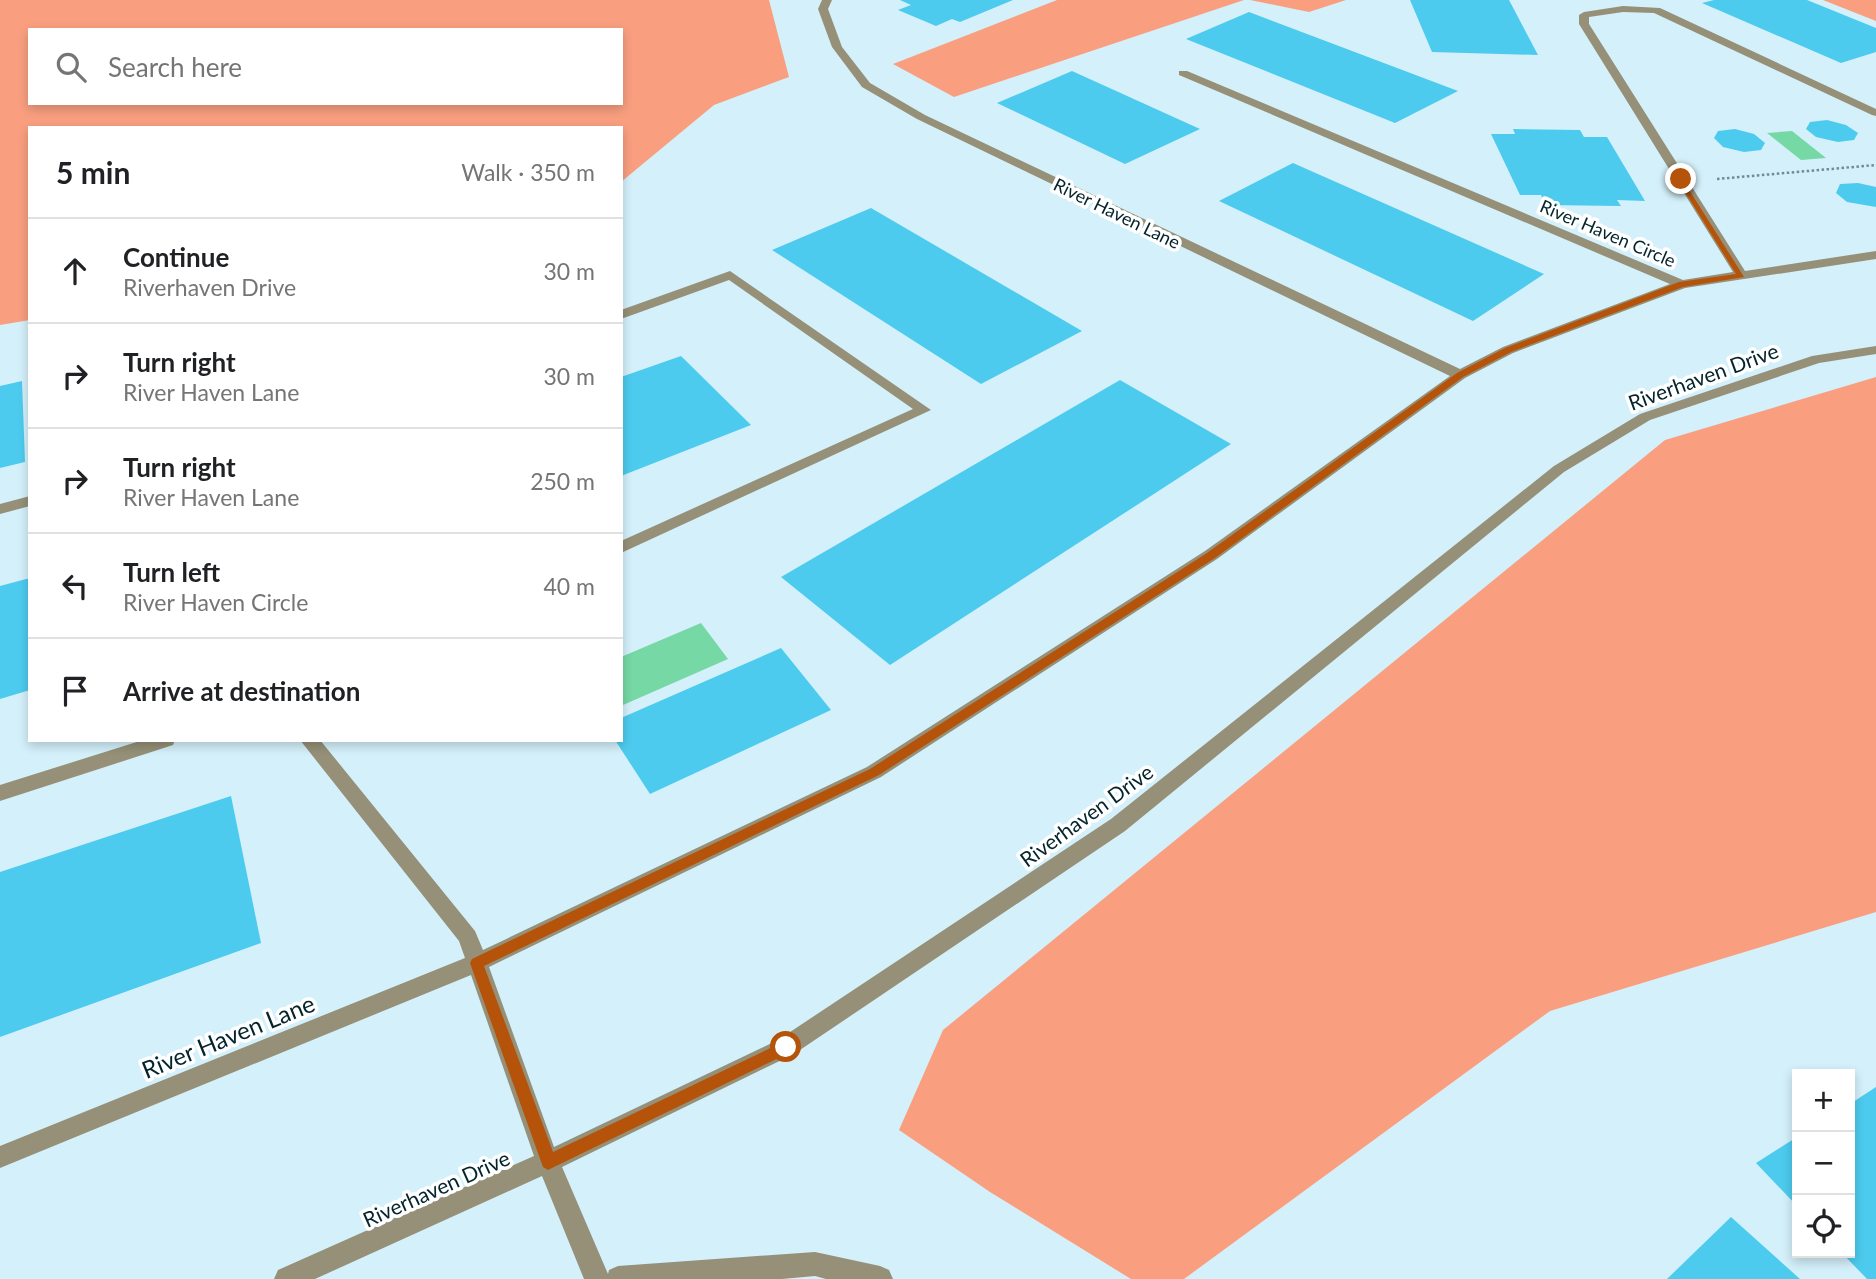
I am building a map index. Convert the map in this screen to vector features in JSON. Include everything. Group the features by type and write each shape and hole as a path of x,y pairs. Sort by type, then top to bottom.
{"street":[{"name":"River Haven Lane","path":"827,0 823,9 837,47 866,85 921,117 1146,227 1460,375"},
{"path":"1741,275 1584,24 1584,15 1623,9 1656,10 1876,113"},
{"name":"River Haven Circle","path":"1183,73 1682,284"},
{"name":"River Haven Lane","path":"0,1157 477,963 874,772 1211,555 1460,375 1508,350 1682,284 1876,255"},
{"path":"623,314 730,275 925,410 623,547"},
{"name":"Riverhaven Drive","path":"287,1279 548,1162 786,1047 1118,825 1559,469 1645,417 1817,359 1876,350"},
{"path":"0,509 28,502"},
{"path":"0,793 160,742"},
{"path":"311,742 468,937 548,1162 597,1279"},
{"path":"618,1279 814,1264 880,1279"}],"path":[{"path":"1681,179 1729,179 1876,165"}],"shaded area":[{"path":"0,0 769,0 789,77 714,105 623,180 623,126 28,126 28,320 0,325"},
{"path":"1057,0 1244,0 954,97 893,64"},
{"path":"1250,0 1346,0 1309,12"},
{"path":"1823,0 1876,0 1876,21"},
{"path":"1792,131 1826,158 1801,160 1767,133"},
{"path":"1876,377 1876,912 1550,1011 1184,1279 1131,1279 990,1192 899,1130 943,1030 1665,440"},
{"path":"701,623 728,659 623,705 623,656"}],"building":[{"path":"900,0 1013,0 960,22 952,19 936,26 898,10 911,5"},
{"path":"1410,0 1509,0 1538,55 1432,52"},
{"path":"1714,0 1807,0 1876,28 1876,52 1841,63 1702,3"},
{"path":"1249,12 1458,91 1395,123 1186,39"},
{"path":"1072,71 1200,129 1125,164 997,103"},
{"path":"1827,120 1846,125 1858,133 1854,140 1838,142 1816,137 1806,129 1810,122"},
{"path":"1513,129 1580,130 1584,137 1607,137 1645,201 1617,200 1621,206 1546,205 1541,195 1520,195 1491,134 1515,134"},
{"path":"1735,129 1754,134 1765,143 1761,150 1744,152 1723,147 1714,138 1718,131"},
{"path":"1293,163 1544,274 1473,321 1219,201"},
{"path":"1858,183 1876,187 1876,207 1847,202 1836,193 1840,184"},
{"path":"871,208 1082,331 981,384 772,250"},
{"path":"681,356 751,425 623,475 623,376"},
{"path":"1120,380 1231,444 890,665 781,577"},
{"path":"22,381 25,462 0,468 0,386"},
{"path":"28,579 28,691 0,699 0,586"},
{"path":"781,648 831,710 650,794 616,742 623,742 623,717"},
{"path":"231,796 261,943 0,1037 0,872"},
{"path":"1876,1087 1876,1279 1867,1279 1847,1258 1855,1258 1855,1101"},
{"path":"1792,1140 1792,1201 1756,1163"},
{"path":"1731,1217 1800,1279 1667,1279"}],"route":[{"path":"786,1047 548,1162 477,963 874,772 1211,555 1460,375 1508,350 1682,284 1741,275 1681,179"}]}
